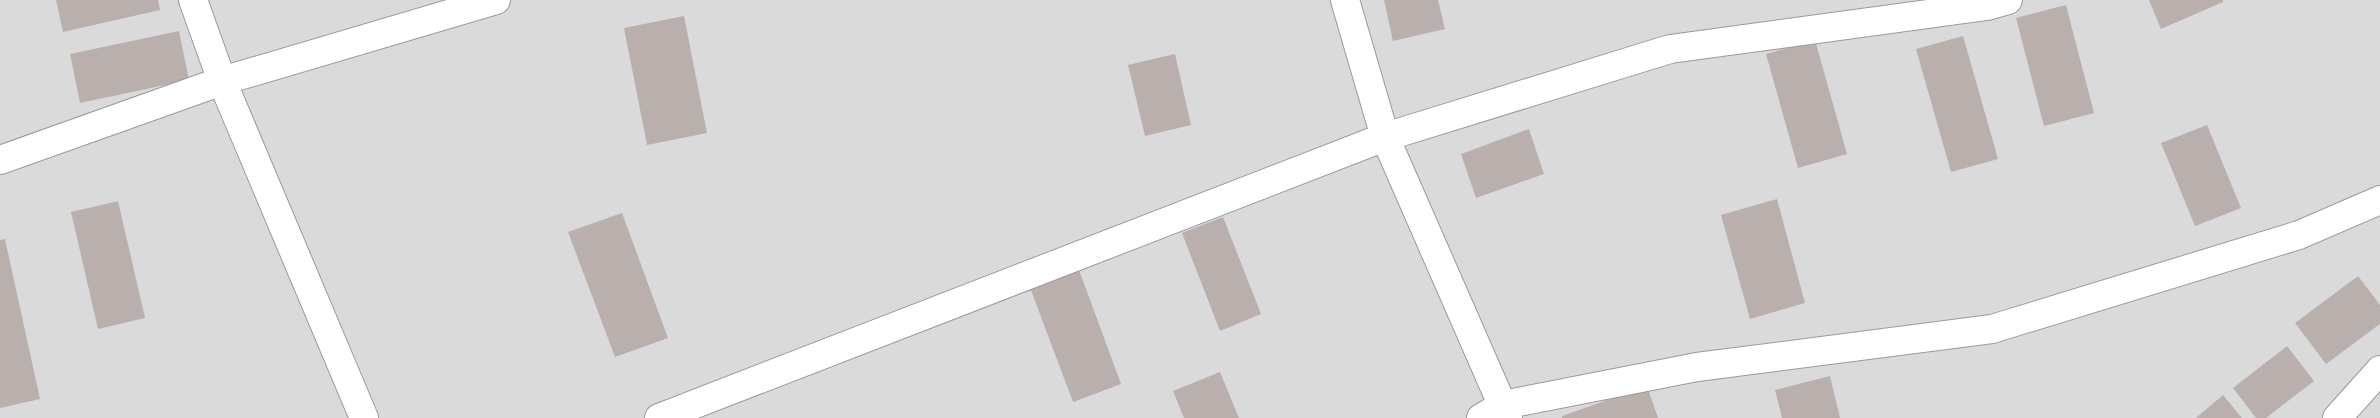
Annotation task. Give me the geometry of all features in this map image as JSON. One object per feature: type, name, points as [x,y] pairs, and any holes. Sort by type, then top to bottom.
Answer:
[{"type":"street","points":[[193,0],[222,81],[364,418]]},
{"type":"street","points":[[0,160],[222,81],[496,0]]},
{"type":"street","points":[[1345,0],[1385,137],[1497,414],[1697,367],[1992,329],[2300,235],[2380,200]]},
{"type":"street","points":[[659,418],[1385,137],[1670,49],[1986,6],[2008,0]]},
{"type":"street","points":[[2337,418],[2380,370]]},
{"type":"shaded area","points":[[0,0],[2380,0],[2380,418],[0,418]]},
{"type":"building","points":[[56,0],[158,0],[160,10],[63,32]]},
{"type":"building","points":[[1384,0],[1438,0],[1445,29],[1393,41]]},
{"type":"building","points":[[2149,0],[2223,0],[2223,2],[2161,29]]},
{"type":"building","points":[[2066,5],[2094,113],[2044,126],[2016,18]]},
{"type":"building","points":[[684,16],[707,133],[647,145],[624,28]]},
{"type":"building","points":[[179,31],[189,80],[80,103],[70,54]]},
{"type":"building","points":[[1963,36],[1998,159],[1951,172],[1916,49]]},
{"type":"building","points":[[1815,40],[1847,154],[1798,168],[1766,54]]},
{"type":"building","points":[[1175,54],[1191,125],[1145,136],[1128,65]]},
{"type":"building","points":[[2207,125],[2241,208],[2195,226],[2161,143]]},
{"type":"building","points":[[1529,129],[1544,174],[1476,198],[1461,154]]},
{"type":"building","points":[[1777,199],[1805,303],[1750,319],[1721,215]]},
{"type":"building","points":[[118,201],[145,318],[98,329],[71,212]]},
{"type":"building","points":[[622,213],[668,338],[615,357],[568,232]]},
{"type":"building","points":[[1223,217],[1261,314],[1220,331],[1182,233]]},
{"type":"building","points":[[5,239],[40,399],[0,408],[0,240]]},
{"type":"building","points":[[1075,259],[1121,384],[1073,402],[1026,277]]},
{"type":"building","points":[[2358,276],[2380,305],[2380,324],[2326,364],[2295,323]]},
{"type":"building","points":[[2287,346],[2314,381],[2266,418],[2256,418],[2233,388]]},
{"type":"building","points":[[1220,372],[1239,418],[1184,418],[1173,391]]},
{"type":"building","points":[[1830,376],[1840,418],[1782,418],[1775,390]]},
{"type":"building","points":[[1647,386],[1658,418],[1562,418],[1562,416]]},
{"type":"building","points":[[2223,395],[2242,418],[2196,418]]}]
